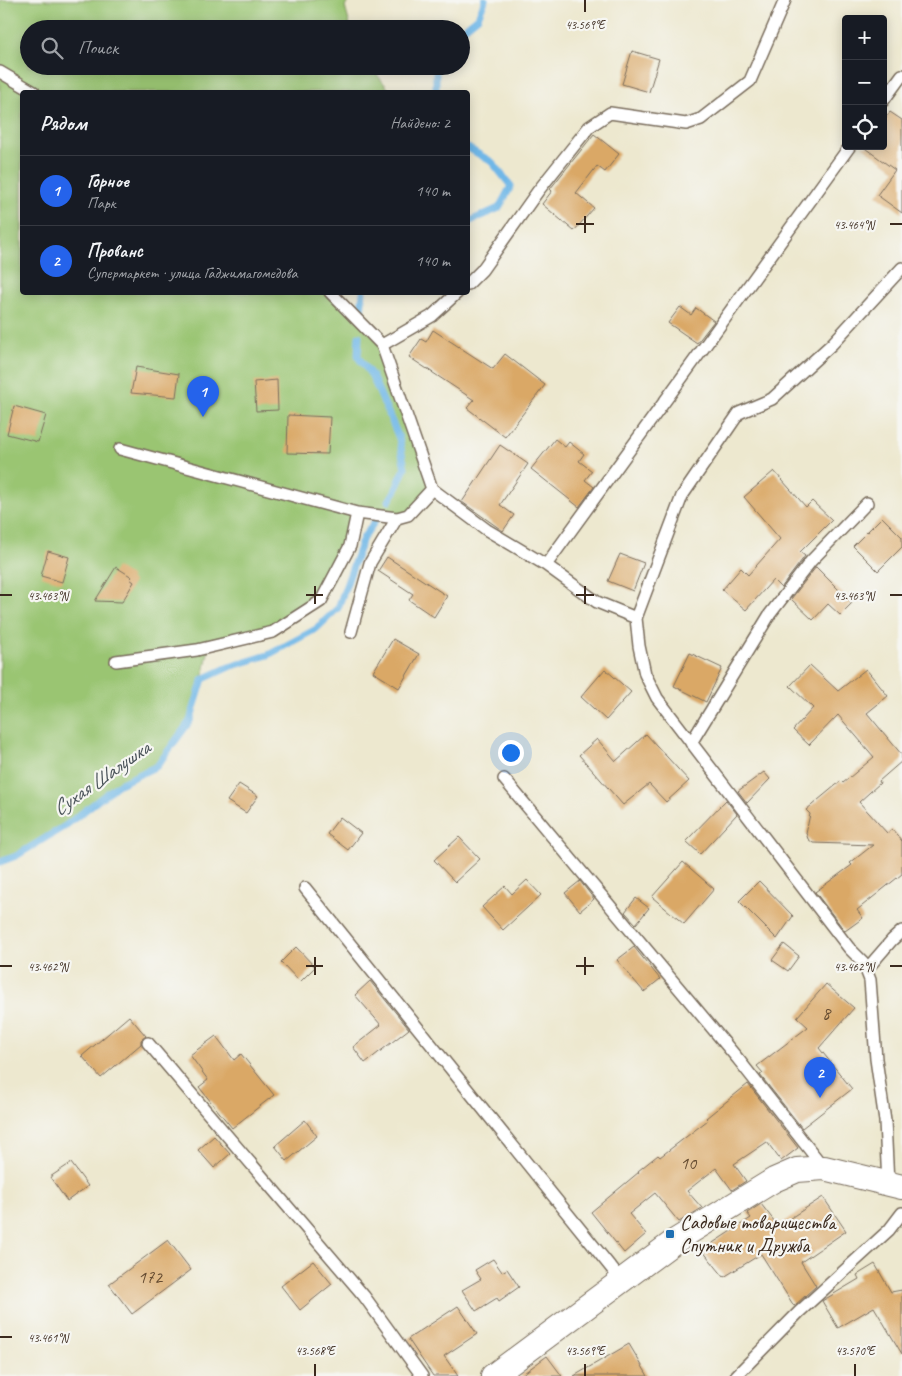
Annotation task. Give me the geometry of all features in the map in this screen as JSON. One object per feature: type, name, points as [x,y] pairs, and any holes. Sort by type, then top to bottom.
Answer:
[{"type":"street","points":[[493,1376],[675,1241],[774,1180],[797,1170],[824,1168],[895,1186]]},
{"type":"lane","points":[[470,282],[482,270],[538,191],[589,127],[610,113],[686,124],[701,119],[750,82],[785,0]]},
{"type":"lane","points":[[0,72],[31,90]]},
{"type":"lane","points":[[887,96],[902,75]]},
{"type":"lane","points":[[546,565],[847,150]]},
{"type":"lane","points":[[895,1186],[876,1059],[870,980],[863,962],[849,948],[657,698],[645,674],[636,618],[682,496],[739,413],[772,399],[832,344],[902,268]]},
{"type":"lane","points":[[333,295],[382,345],[432,489],[486,530],[546,565],[597,602],[636,618]]},
{"type":"lane","points":[[382,345],[432,316],[455,295]]},
{"type":"lane","points":[[120,449],[357,513],[396,518],[408,516],[432,489]]},
{"type":"lane","points":[[691,742],[770,614],[811,561],[867,503]]},
{"type":"lane","points":[[116,660],[197,650],[272,632],[321,601],[350,546],[357,513]]},
{"type":"lane","points":[[351,632],[370,563],[396,518]]},
{"type":"lane","points":[[504,779],[738,1059],[824,1168]]},
{"type":"lane","points":[[305,888],[621,1280]]},
{"type":"lane","points":[[866,970],[902,931]]},
{"type":"lane","points":[[148,1043],[364,1296],[422,1376]]},
{"type":"lane","points":[[736,1376],[799,1312],[889,1230],[902,1213]]},
{"type":"green space","points":[[0,0],[349,0],[345,7],[349,20],[20,20],[20,75],[377,75],[389,90],[20,90],[20,295],[332,295],[382,345],[432,489],[408,515],[357,513],[350,546],[321,601],[273,632],[209,647],[203,679],[190,721],[157,766],[119,784],[65,826],[16,856],[0,862]]},
{"type":"building","points":[[632,51],[659,59],[649,92],[622,84]]},
{"type":"building","points":[[890,112],[902,120],[902,213],[877,195],[895,170],[868,150],[887,150],[887,116]]},
{"type":"building","points":[[594,134],[619,154],[605,172],[597,166],[576,193],[594,208],[574,231],[542,204],[552,191],[550,189]]},
{"type":"building","points":[[680,307],[691,315],[696,308],[714,321],[697,343],[668,323]]},
{"type":"building","points":[[433,330],[493,369],[505,354],[545,385],[505,437],[467,408],[474,400],[409,357],[421,339],[426,342]]},
{"type":"building","points":[[136,367],[179,374],[176,397],[131,393]]},
{"type":"building","points":[[277,380],[278,410],[256,411],[254,382]]},
{"type":"building","points":[[14,406],[46,415],[38,442],[7,434]]},
{"type":"building","points":[[288,415],[330,417],[328,454],[287,453]]},
{"type":"building","points":[[555,439],[565,447],[569,442],[584,454],[579,461],[592,471],[585,480],[594,487],[579,507],[531,469]]},
{"type":"building","points":[[500,445],[528,464],[500,505],[514,515],[503,531],[462,502]]},
{"type":"building","points":[[774,471],[806,507],[812,501],[832,520],[800,552],[805,556],[781,588],[773,580],[746,610],[722,590],[741,568],[748,575],[780,539],[744,497]]},
{"type":"building","points":[[882,517],[902,537],[902,547],[878,571],[853,546]]},
{"type":"building","points":[[48,551],[69,557],[62,582],[41,576]]},
{"type":"building","points":[[620,554],[644,563],[633,591],[608,581]]},
{"type":"building","points":[[387,557],[447,596],[434,617],[409,600],[413,594],[378,571]]},
{"type":"building","points":[[116,567],[132,577],[130,579],[134,582],[122,602],[95,601]]},
{"type":"building","points":[[816,567],[852,603],[840,615],[828,604],[813,620],[791,599]]},
{"type":"building","points":[[393,639],[419,654],[399,688],[373,672]]},
{"type":"building","points":[[690,653],[722,668],[706,702],[674,686]]},
{"type":"building","points":[[810,665],[838,691],[866,669],[888,696],[867,713],[902,755],[902,761],[859,802],[887,833],[892,829],[902,841],[902,874],[857,910],[863,918],[845,931],[815,892],[852,865],[850,863],[873,845],[813,843],[808,839],[806,833],[810,814],[806,810],[874,757],[838,715],[809,745],[793,730],[813,708],[790,686]]},
{"type":"building","points":[[605,669],[631,692],[606,720],[581,697]]},
{"type":"building","points":[[646,734],[689,781],[666,802],[649,784],[623,805],[579,755],[597,739],[616,761]]},
{"type":"building","points":[[764,772],[770,779],[747,803],[738,791]]},
{"type":"building","points":[[239,784],[258,796],[246,813],[227,801]]},
{"type":"building","points":[[726,800],[737,814],[700,854],[686,841]]},
{"type":"building","points":[[340,817],[361,833],[348,850],[327,834]]},
{"type":"building","points":[[459,837],[480,859],[455,882],[434,860]]},
{"type":"building","points":[[683,862],[714,889],[684,924],[652,897]]},
{"type":"building","points":[[527,880],[541,895],[503,930],[482,907],[505,886],[512,894]]},
{"type":"building","points":[[580,881],[594,899],[580,911],[565,893]]},
{"type":"building","points":[[759,881],[793,916],[777,939],[739,901]]},
{"type":"building","points":[[636,898],[649,908],[636,924],[625,912]]},
{"type":"building","points":[[784,944],[799,956],[788,971],[772,960]]},
{"type":"building","points":[[296,947],[315,967],[300,982],[281,962]]},
{"type":"building","points":[[634,947],[660,979],[644,992],[617,960]]},
{"type":"building","points":[[370,981],[409,1029],[365,1063],[353,1047],[381,1025],[355,995]]},
{"type":"building","points":[[826,984],[854,1008],[819,1048],[852,1089],[802,1128],[760,1075],[763,1073],[757,1066],[808,1027],[797,1017]]},
{"type":"building","points":[[129,1016],[146,1036],[141,1040],[141,1044],[101,1078],[82,1056]]},
{"type":"building","points":[[216,1036],[234,1060],[241,1054],[274,1095],[232,1128],[199,1087],[208,1080],[190,1055]]},
{"type":"building","points":[[748,1084],[798,1148],[781,1161],[767,1142],[734,1164],[746,1181],[732,1190],[716,1168],[687,1191],[702,1208],[679,1222],[655,1193],[629,1214],[646,1234],[624,1253],[591,1212],[658,1155],[660,1157],[708,1120],[706,1118]]},
{"type":"building","points":[[305,1120],[317,1136],[287,1161],[275,1146]]},
{"type":"building","points":[[214,1136],[230,1154],[214,1168],[198,1150]]},
{"type":"building","points":[[71,1163],[88,1186],[67,1201],[50,1177]]},
{"type":"building","points":[[823,1197],[846,1231],[801,1262],[816,1286],[794,1306],[761,1254],[724,1277],[702,1250],[751,1218],[747,1213],[761,1204],[778,1226]]},
{"type":"building","points":[[168,1240],[191,1270],[132,1314],[109,1284]]},
{"type":"building","points":[[493,1259],[502,1272],[507,1269],[519,1287],[499,1301],[497,1298],[476,1311],[462,1290],[481,1279],[475,1270]]},
{"type":"building","points":[[313,1261],[332,1284],[300,1310],[281,1286]]},
{"type":"building","points":[[875,1264],[891,1292],[902,1290],[902,1354],[874,1307],[838,1328],[822,1301],[859,1279],[857,1275]]},
{"type":"building","points":[[458,1306],[477,1334],[444,1356],[458,1376],[433,1376],[408,1339]]},
{"type":"building","points":[[629,1344],[648,1376],[574,1376]]},
{"type":"building","points":[[547,1356],[562,1376],[520,1376]]},
{"type":"waterway","name":"Сухая Шалушка","points":[[470,24],[478,17],[485,0]]},
{"type":"waterway","name":"Сухая Шалушка","points":[[436,75],[436,90]]},
{"type":"waterway","name":"Сухая Шалушка","points":[[470,149],[492,162],[511,186],[499,208],[470,221]]},
{"type":"waterway","name":"Сухая Шалушка","points":[[361,311],[363,295]]},
{"type":"waterway","name":"Сухая Шалушка","points":[[359,336],[358,357],[372,376],[399,438],[405,468],[389,501]]},
{"type":"waterway","name":"Сухая Шалушка","points":[[0,862],[16,856],[65,826],[119,784],[157,766],[190,721],[203,679],[229,667],[268,655],[316,629],[338,608],[363,538],[375,521]]},
{"type":"place","name":"Горное","points":[[203,417]]},
{"type":"place","name":"Прованс","points":[[820,1098]]},
{"type":"place","name":"Садовые товарищества Спутник и Дружба","points":[[670,1234]]}]
